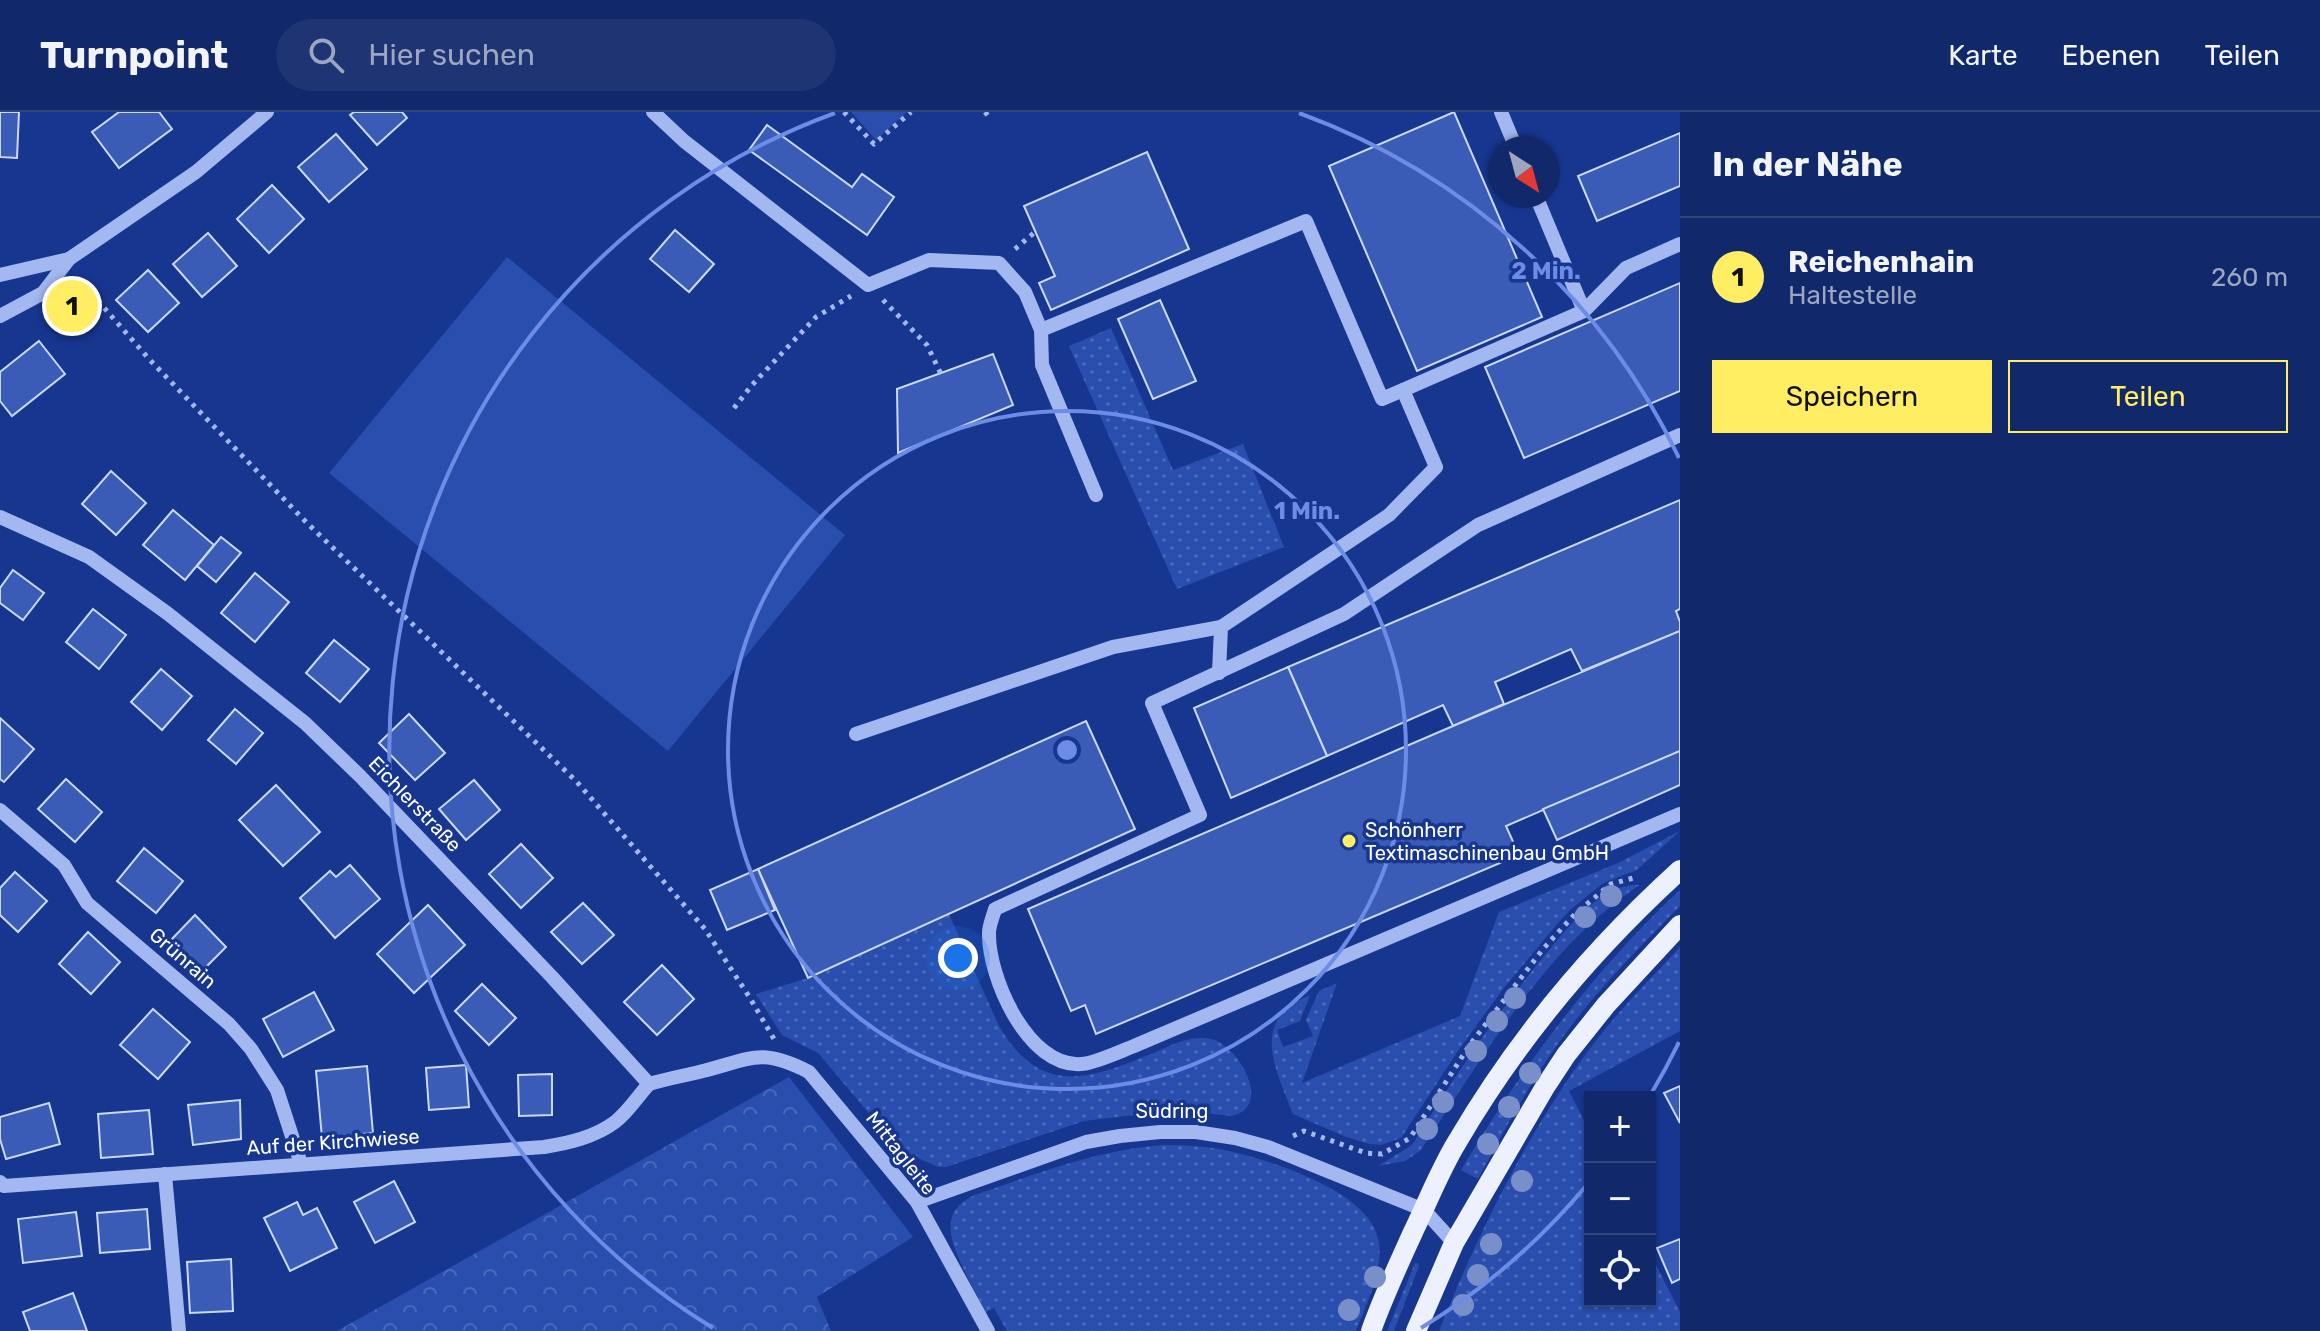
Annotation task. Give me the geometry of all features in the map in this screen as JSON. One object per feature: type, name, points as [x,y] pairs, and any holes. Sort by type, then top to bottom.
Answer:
[{"type":"main road","points":[[1371,1331],[1456,1144],[1500,1077],[1547,1012],[1598,951],[1680,870]]},
{"type":"main road","points":[[1416,1331],[1454,1243],[1538,1098],[1566,1055],[1606,1005],[1680,925]]},
{"type":"street","points":[[0,316],[43,293],[69,259],[196,172],[267,112]]},
{"type":"street","points":[[653,112],[684,141],[868,285],[929,260],[999,263],[1025,292],[1041,330],[1042,365],[1096,495]]},
{"type":"street","points":[[1501,112],[1511,136]]},
{"type":"street","points":[[1541,208],[1584,311]]},
{"type":"street","points":[[1041,330],[1306,221],[1382,399],[1584,311],[1626,268],[1680,244]]},
{"type":"street","points":[[0,275],[69,259]]},
{"type":"street","points":[[856,734],[1113,647],[1221,627],[1389,515],[1436,467],[1403,390]]},
{"type":"street","points":[[1680,435],[1478,525],[1344,614],[1152,703],[1200,815],[995,909],[988,931],[993,971],[1030,1040],[1053,1059],[1081,1064],[1134,1046],[1680,814]]},
{"type":"street","name":"Eichlerstraße","points":[[0,517],[101,565],[167,613],[305,723],[542,966],[649,1084]]},
{"type":"street","points":[[1219,673],[1221,627]]},
{"type":"street","name":"Grünrain","points":[[0,810],[64,865],[87,903],[229,1024],[251,1049],[277,1090],[301,1164]]},
{"type":"street","points":[[649,1084],[743,1058],[764,1056],[786,1060]]},
{"type":"street","name":"Mittagleite","points":[[786,1060],[809,1072],[917,1202],[988,1331]]},
{"type":"street","name":"Auf der Kirchwiese","points":[[0,1182],[4,1186],[544,1147],[572,1142],[616,1121],[649,1084]]},
{"type":"street","name":"Südring","points":[[917,1202],[1086,1142],[1160,1132],[1196,1132],[1268,1147],[1424,1210],[1454,1243]]},
{"type":"street","points":[[165,1174],[179,1331]]},
{"type":"path","points":[[844,112],[874,144],[911,112]]},
{"type":"path","points":[[985,112],[991,119]]},
{"type":"path","points":[[69,259],[80,281],[97,301],[234,448],[306,522],[576,781],[705,929],[786,1060]]},
{"type":"path","points":[[734,408],[816,317],[868,285],[927,345],[941,374]]},
{"type":"path","points":[[1268,1147],[1304,1131],[1366,1153],[1382,1154],[1410,1138],[1469,1046],[1543,949],[1575,914],[1611,884],[1640,876]]},
{"type":"green space","points":[[851,112],[907,112],[876,140]]},
{"type":"green space","points":[[507,257],[845,535],[668,751],[329,473]]},
{"type":"green space","points":[[1111,328],[1173,470],[1243,444],[1284,547],[1177,589],[1069,346]]},
{"type":"green space","points":[[1680,831],[1637,870],[1603,883],[1558,923],[1503,989],[1401,1138],[1381,1145],[1370,1144],[1293,1114],[1272,1047],[1273,1032],[1279,1018],[1291,1006],[1310,995],[1300,1021],[1277,1030],[1283,1047],[1313,1036],[1306,1020],[1319,991],[1337,983],[1302,1083],[1460,1016],[1499,912],[1618,863]]},
{"type":"green space","points":[[1640,885],[1605,911],[1544,973],[1492,1042],[1420,1151],[1405,1161],[1378,1166],[1414,1142],[1490,1027],[1555,942],[1589,907],[1609,892]]},
{"type":"green space","points":[[1680,890],[1680,906],[1599,992],[1555,1048],[1524,1096],[1478,1179],[1461,1170],[1560,1022],[1617,954]]},
{"type":"green space","points":[[949,914],[999,1026],[1033,1065],[1051,1074],[1090,1074],[1112,1069],[1184,1040],[1211,1039],[1232,1052],[1241,1063],[1251,1089],[1250,1101],[1244,1110],[1232,1116],[1176,1110],[1084,1121],[946,1167],[938,1167],[900,1150],[818,1053],[782,1035],[756,994],[808,978]]},
{"type":"green space","points":[[1680,947],[1680,1031],[1569,1091],[1584,1121],[1584,1307],[1656,1307],[1656,1265],[1680,1312],[1680,1331],[1439,1331],[1489,1217],[1529,1142],[1574,1071],[1638,992]]},
{"type":"green space","points":[[789,1077],[913,1237],[817,1297],[831,1331],[337,1331]]},
{"type":"green space","points":[[1162,1145],[1212,1148],[1270,1162],[1318,1182],[1359,1209],[1373,1225],[1380,1254],[1373,1288],[1356,1331],[1007,1331],[994,1308],[985,1313],[952,1240],[951,1220],[963,1202],[975,1195],[1067,1164],[1113,1152]]},
{"type":"green space","points":[[1415,1263],[1419,1266],[1394,1331],[1387,1331]]},
{"type":"building","points":[[0,112],[19,112],[17,158],[0,157]]},
{"type":"building","points":[[119,112],[159,112],[172,129],[119,168],[92,132]]},
{"type":"building","points":[[354,112],[402,112],[407,118],[377,145],[350,115]]},
{"type":"building","points":[[1454,112],[1488,191],[1488,208],[1495,208],[1542,317],[1417,371],[1329,166]]},
{"type":"building","points":[[767,125],[852,187],[862,174],[894,197],[867,235],[749,150]]},
{"type":"building","points":[[1680,133],[1680,186],[1597,221],[1578,176]]},
{"type":"building","points":[[336,134],[367,169],[329,202],[298,167]]},
{"type":"building","points":[[1147,152],[1189,249],[1051,310],[1039,283],[1055,276],[1024,206]]},
{"type":"building","points":[[272,185],[304,219],[269,253],[237,219]]},
{"type":"building","points":[[675,230],[714,264],[689,292],[650,259]]},
{"type":"building","points":[[208,233],[237,266],[202,297],[173,264]]},
{"type":"building","points":[[148,270],[179,303],[148,332],[116,300]]},
{"type":"building","points":[[1680,283],[1680,391],[1524,458],[1485,367]]},
{"type":"building","points":[[1160,300],[1196,381],[1153,399],[1118,319]]},
{"type":"building","points":[[39,341],[65,374],[12,416],[0,401],[0,372]]},
{"type":"building","points":[[993,354],[1013,405],[898,453],[897,389]]},
{"type":"building","points":[[111,471],[146,503],[116,535],[82,504]]},
{"type":"building","points":[[1680,500],[1680,609],[1676,611],[1680,631],[1582,671],[1571,649],[1495,682],[1504,704],[1453,726],[1443,705],[1327,756],[1288,667]]},
{"type":"building","points":[[173,510],[214,545],[185,580],[143,545]]},
{"type":"building","points":[[221,537],[241,553],[216,582],[197,566]]},
{"type":"building","points":[[13,570],[44,593],[23,620],[0,603],[0,588]]},
{"type":"building","points":[[255,573],[289,602],[255,642],[221,613]]},
{"type":"building","points":[[93,609],[126,635],[99,669],[66,642]]},
{"type":"building","name":"Schönherr Textimaschinenbau GmbH","points":[[1680,631],[1680,751],[1506,826],[1519,855],[1096,1034],[1085,1005],[1071,1011],[1028,909]]},
{"type":"building","points":[[334,640],[369,669],[340,702],[306,673]]},
{"type":"building","points":[[1288,667],[1327,756],[1231,798],[1194,708]]},
{"type":"building","points":[[161,669],[192,696],[162,730],[131,702]]},
{"type":"building","points":[[235,709],[263,733],[236,764],[208,740]]},
{"type":"building","points":[[409,714],[445,753],[415,780],[379,743]]},
{"type":"building","points":[[0,718],[34,749],[4,782],[0,779]]},
{"type":"building","points":[[1086,721],[1135,829],[808,978],[758,869]]},
{"type":"building","points":[[1680,751],[1680,785],[1557,840],[1543,809]]},
{"type":"building","points":[[66,779],[102,812],[75,842],[38,809]]},
{"type":"building","points":[[474,780],[500,810],[466,840],[439,809]]},
{"type":"building","points":[[276,785],[320,832],[283,866],[239,820]]},
{"type":"building","points":[[521,844],[553,878],[521,908],[489,874]]},
{"type":"building","points":[[144,848],[183,881],[156,913],[117,881]]},
{"type":"building","points":[[350,865],[380,899],[335,938],[300,898],[330,871],[336,877]]},
{"type":"building","points":[[758,869],[775,910],[727,930],[710,890]]},
{"type":"building","points":[[15,872],[47,901],[18,932],[0,915],[0,888]]},
{"type":"building","points":[[583,903],[614,935],[582,964],[551,932]]},
{"type":"building","points":[[428,905],[465,945],[414,993],[377,954]]},
{"type":"building","points":[[195,915],[226,947],[200,973],[169,942]]},
{"type":"building","points":[[88,932],[120,962],[91,994],[59,964]]},
{"type":"building","points":[[662,965],[694,999],[657,1035],[624,1002]]},
{"type":"building","points":[[482,984],[516,1018],[489,1045],[455,1011]]},
{"type":"building","points":[[314,992],[334,1030],[283,1057],[263,1019]]},
{"type":"building","points":[[153,1009],[190,1042],[158,1079],[120,1045]]},
{"type":"building","points":[[466,1065],[469,1107],[429,1110],[426,1068]]},
{"type":"building","points":[[367,1066],[373,1133],[322,1138],[316,1071]]},
{"type":"building","points":[[552,1074],[552,1115],[519,1116],[518,1075]]},
{"type":"building","points":[[1680,1086],[1680,1123],[1664,1093]]},
{"type":"building","points":[[240,1100],[241,1139],[193,1145],[188,1105]]},
{"type":"building","points":[[49,1103],[60,1144],[6,1159],[0,1139],[0,1117]]},
{"type":"building","points":[[149,1110],[153,1154],[101,1158],[98,1114]]},
{"type":"building","points":[[394,1181],[415,1222],[375,1243],[354,1202]]},
{"type":"building","points":[[297,1202],[303,1215],[317,1208],[337,1248],[290,1271],[264,1218]]},
{"type":"building","points":[[147,1209],[150,1249],[100,1253],[97,1213]]},
{"type":"building","points":[[76,1212],[82,1256],[23,1263],[18,1219]]},
{"type":"building","points":[[1680,1239],[1680,1279],[1672,1283],[1657,1248]]},
{"type":"building","points":[[231,1259],[233,1311],[190,1313],[187,1262]]},
{"type":"building","points":[[73,1293],[87,1331],[30,1331],[23,1312]]},
{"type":"place","name":"Reichenhain","points":[[72,306]]},
{"type":"place","name":"Schönherr Textimaschinenbau GmbH","points":[[1349,841]]}]
